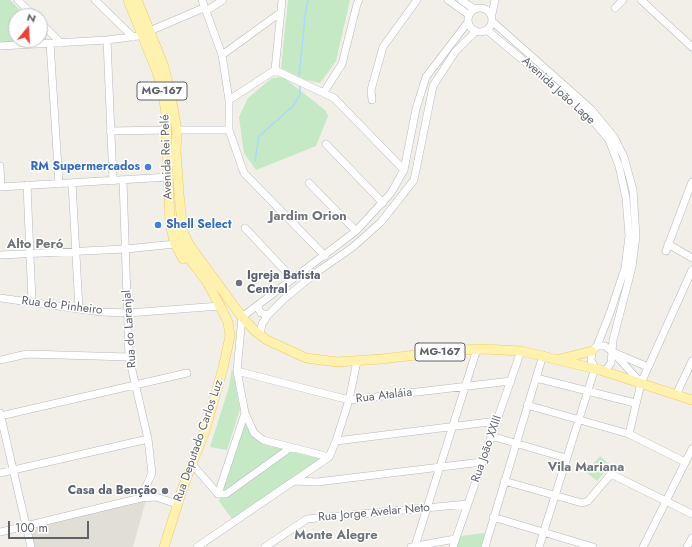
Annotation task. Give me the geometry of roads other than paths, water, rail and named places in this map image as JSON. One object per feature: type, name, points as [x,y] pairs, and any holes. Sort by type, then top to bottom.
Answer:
[{"type":"main road","name":"Avenida Rei Pelé","points":[[128,0],[146,33],[169,86],[177,130],[176,151],[179,194]]},
{"type":"main road","name":"Avenida Rei Pelé","points":[[137,0],[162,88],[169,177],[170,224],[176,246]]},
{"type":"main road","name":"Rua Deputado Carlos Luz","points":[[164,547],[177,504],[205,431],[230,336],[228,322],[212,290],[188,257],[181,241],[178,229],[179,194]]},
{"type":"main road","name":"MG-167","points":[[179,194],[184,232],[190,246],[242,317],[260,335],[279,346],[306,358],[337,362],[477,349],[521,351],[595,368],[692,400]]},
{"type":"main road","name":"Rua Deputado Carlos Luz","points":[[176,246],[212,276]]},
{"type":"main road","name":"Rua Deputado Carlos Luz","points":[[176,246],[197,278],[204,286],[212,290]]},
{"type":"main road","points":[[559,359],[594,349]]},
{"type":"street","points":[[18,0],[26,8]]},
{"type":"street","points":[[95,0],[133,37]]},
{"type":"street","points":[[202,0],[222,55],[229,100],[229,130],[244,173],[325,256]]},
{"type":"street","points":[[0,46],[133,37],[146,33],[201,9],[209,9],[223,0]]},
{"type":"street","points":[[275,70],[282,0]]},
{"type":"street","points":[[324,92],[342,64],[359,0]]},
{"type":"street","points":[[372,100],[371,90],[382,47],[417,0]]},
{"type":"street","points":[[448,0],[473,13]]},
{"type":"street","points":[[460,0],[473,13],[476,31]]},
{"type":"street","points":[[329,457],[263,440],[254,433],[245,413],[237,371],[242,317],[325,256],[356,231],[383,202],[404,170],[416,109],[426,78],[473,13],[485,0]]},
{"type":"street","points":[[260,335],[262,324],[268,315],[284,299],[317,272],[353,247],[381,222],[414,180],[434,86],[455,52],[476,31],[487,30],[492,18],[495,0]]},
{"type":"street","points":[[615,8],[623,0]]},
{"type":"street","points":[[641,0],[692,47]]},
{"type":"street","name":"Avenida João Lage","points":[[473,13],[487,9],[492,18],[591,109],[614,137],[624,157],[633,190],[636,236],[632,267],[613,340],[611,363],[605,371]]},
{"type":"street","points":[[222,55],[280,12]]},
{"type":"street","points":[[48,30],[61,43]]},
{"type":"street","name":"Avenida João Lage","points":[[487,30],[587,114],[609,140],[619,166],[626,198],[629,236],[625,268],[610,313],[594,349]]},
{"type":"street","points":[[106,40],[113,181]]},
{"type":"street","points":[[50,43],[59,184]]},
{"type":"street","points":[[275,70],[334,98],[404,170]]},
{"type":"street","points":[[229,100],[275,70]]},
{"type":"street","points":[[110,132],[166,130]]},
{"type":"street","points":[[177,130],[229,130]]},
{"type":"street","points":[[326,144],[383,202]]},
{"type":"street","points":[[0,166],[1,187],[169,177]]},
{"type":"street","name":"Rua do Laranjal","points":[[123,180],[129,357],[148,438],[152,473],[140,498]]},
{"type":"street","points":[[692,182],[667,247],[692,258]]},
{"type":"street","points":[[72,183],[79,309]]},
{"type":"street","points":[[309,183],[356,231]]},
{"type":"street","points":[[27,185],[32,302]]},
{"type":"street","points":[[245,228],[293,279]]},
{"type":"street","points":[[0,255],[176,246]]},
{"type":"street","points":[[629,434],[641,382],[692,270]]},
{"type":"street","name":"Rua do Pinheiro","points":[[0,298],[79,309],[128,313],[220,306]]},
{"type":"street","points":[[259,304],[258,308],[261,313],[268,315]]},
{"type":"street","points":[[539,547],[595,368],[591,360],[594,349],[605,346],[613,352],[641,382]]},
{"type":"street","points":[[412,547],[427,508],[477,349]]},
{"type":"street","name":"Rua João XXIII","points":[[452,547],[521,351]]},
{"type":"street","points":[[613,352],[648,366]]},
{"type":"street","points":[[0,360],[27,354],[129,357]]},
{"type":"street","points":[[485,547],[542,355]]},
{"type":"street","points":[[196,547],[329,457],[336,441],[349,400],[357,361]]},
{"type":"street","points":[[676,395],[692,361]]},
{"type":"street","name":"Rua Ataláia","points":[[237,371],[349,400],[511,381]]},
{"type":"street","points":[[31,547],[0,415],[187,373]]},
{"type":"street","points":[[536,378],[635,403]]},
{"type":"street","points":[[527,405],[629,434],[685,462]]},
{"type":"street","points":[[218,494],[245,413]]},
{"type":"street","points":[[336,441],[497,421]]},
{"type":"street","points":[[491,436],[566,458]]},
{"type":"street","points":[[0,473],[148,438]]},
{"type":"street","points":[[192,464],[218,494],[226,494],[290,448]]},
{"type":"street","points":[[643,547],[692,449]]},
{"type":"street","points":[[295,481],[317,482],[482,462]]},
{"type":"street","points":[[504,481],[582,503],[588,501],[611,474],[692,514]]},
{"type":"street","points":[[0,532],[140,498],[156,497],[177,504]]},
{"type":"street","name":"Rua Jorge Avelar Neto","points":[[265,547],[307,519],[468,504]]},
{"type":"street","points":[[493,517],[593,547]]},
{"type":"street","points":[[687,547],[692,538]]},
{"type":"street","points":[[412,547],[455,539]]},
{"type":"waterway","points":[[299,76],[308,0]]},
{"type":"waterway","points":[[255,161],[259,136],[293,106],[300,95],[300,85]]},
{"type":"place","name":"RM Supermercados","points":[[148,167]]},
{"type":"place","name":"Shell Select","points":[[158,225]]},
{"type":"place","name":"Igreja Batista Central","points":[[239,283]]},
{"type":"place","name":"Casa da Benção","points":[[165,491]]},
{"type":"district","name":"Jardim Orion","points":[[308,217]]},
{"type":"district","name":"Alto Peró","points":[[35,245]]},
{"type":"district","name":"Vila Mariana","points":[[586,468]]},
{"type":"district","name":"Monte Alegre","points":[[336,536]]}]
